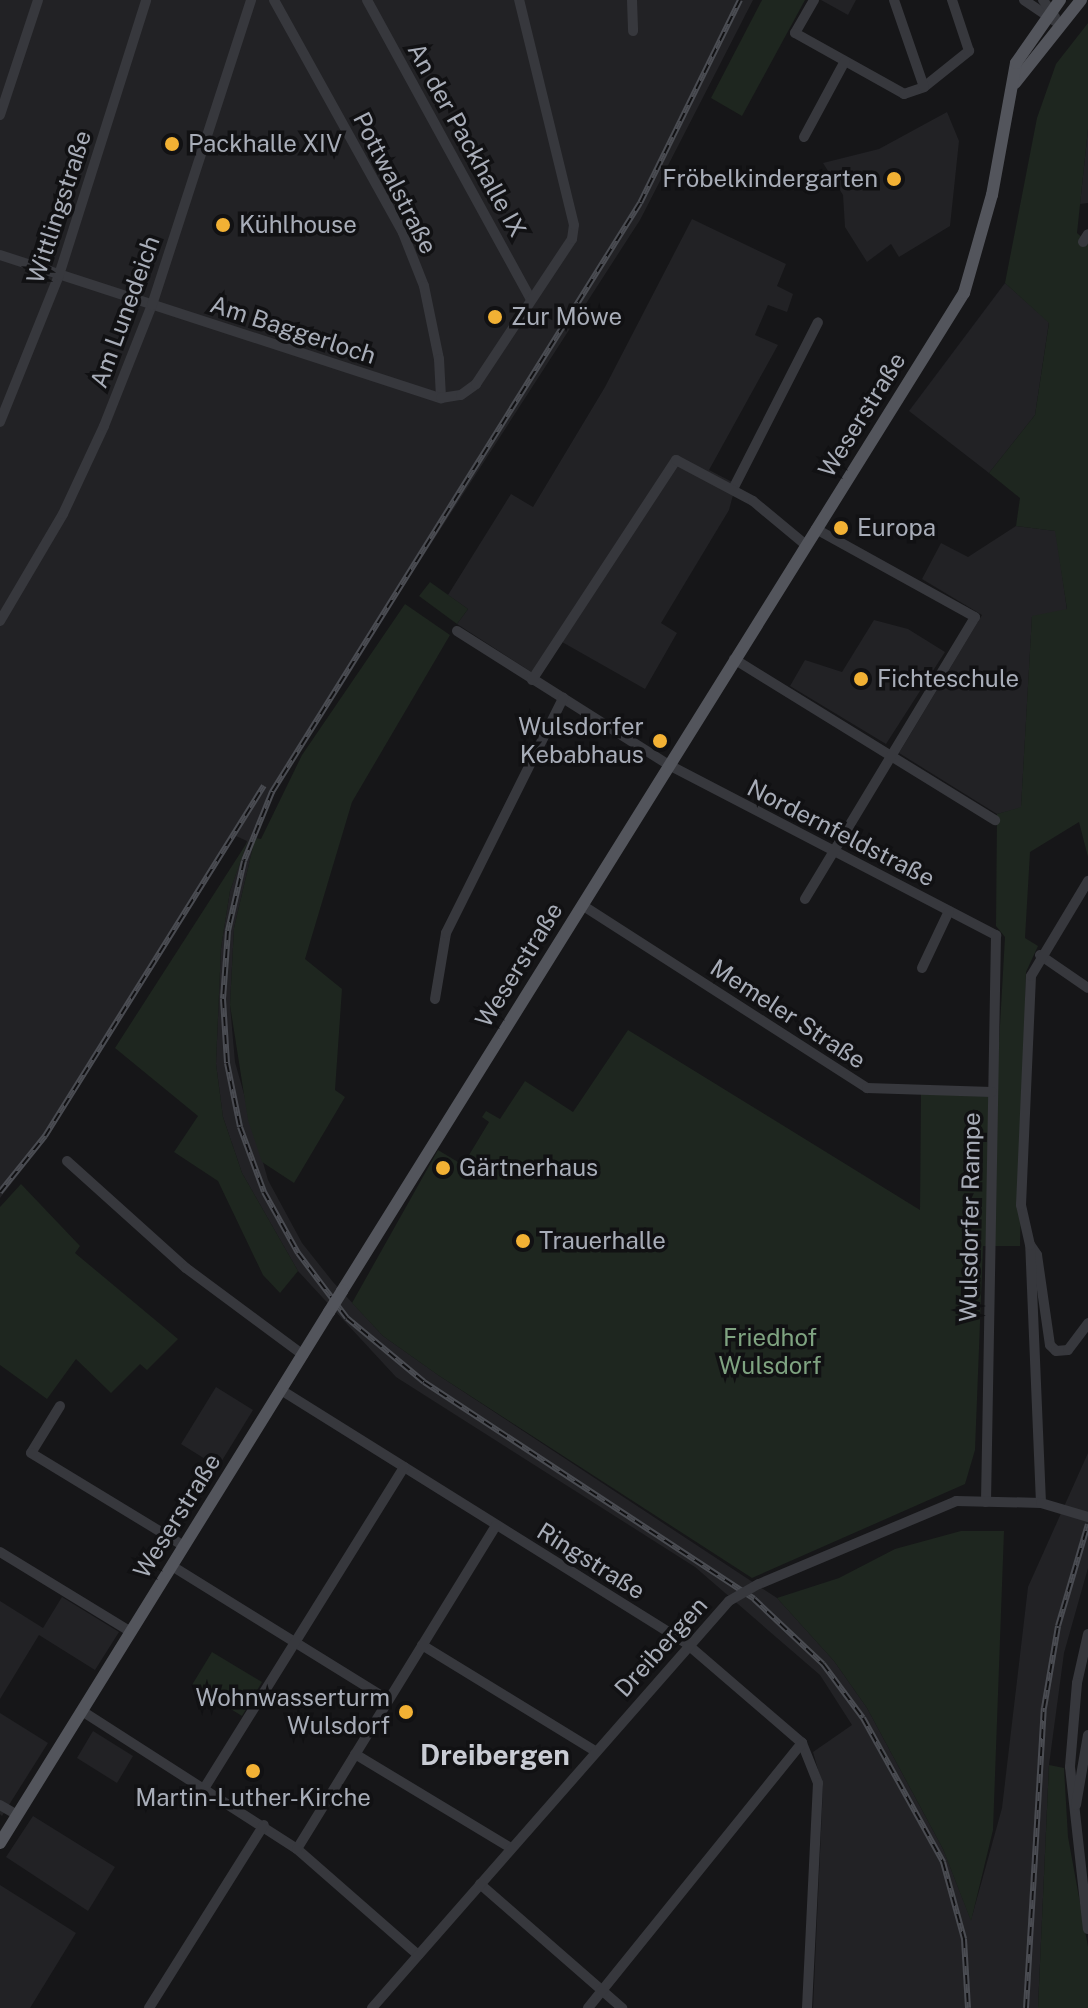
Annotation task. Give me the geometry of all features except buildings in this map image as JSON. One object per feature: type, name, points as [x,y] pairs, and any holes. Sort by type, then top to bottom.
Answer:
[{"type":"main road","name":"Weserstraße","points":[[1013,86],[1058,23],[1081,0]]},
{"type":"main road","name":"Weserstraße","points":[[0,1843],[964,293],[980,248],[1016,63],[1049,6]]},
{"type":"street","points":[[0,115],[38,0]]},
{"type":"street","name":"Wittlingstraße","points":[[0,422],[59,275],[146,0]]},
{"type":"street","name":"Am Lunedeich","points":[[0,621],[80,481],[152,305],[251,0]]},
{"type":"street","name":"Pottwalstraße","points":[[274,0],[403,233],[424,286],[439,359],[441,398]]},
{"type":"street","name":"An der Packhalle IX","points":[[367,0],[531,299]]},
{"type":"street","points":[[441,398],[461,395],[476,384],[572,239],[574,225],[519,0]]},
{"type":"street","points":[[632,0],[633,31]]},
{"type":"street","points":[[814,0],[795,33],[904,94],[924,87],[969,51],[952,0]]},
{"type":"street","points":[[894,0],[924,87]]},
{"type":"street","points":[[1024,0],[1049,6],[1058,23]]},
{"type":"street","points":[[804,137],[845,61]]},
{"type":"street","name":"Am Baggerloch","points":[[0,255],[441,398]]},
{"type":"street","points":[[733,489],[818,322]]},
{"type":"street","points":[[532,680],[676,460],[733,489],[806,545]]},
{"type":"street","points":[[805,899],[830,850],[975,617],[816,529]]},
{"type":"street","name":"Nordernfeldstraße","points":[[457,631],[669,765],[996,935]]},
{"type":"street","points":[[734,659],[995,820]]},
{"type":"street","points":[[435,999],[446,933],[563,698]]},
{"type":"street","points":[[1041,1503],[1030,1245],[1021,1205],[1022,1110],[1031,976],[1040,955],[1088,881]]},
{"type":"street","name":"Memeler Straße","points":[[582,905],[867,1088],[992,1092]]},
{"type":"street","points":[[922,968],[949,911]]},
{"type":"street","name":"Wulsdorfer Rampe","points":[[986,1502],[996,935]]},
{"type":"street","points":[[1040,955],[1088,988]]},
{"type":"street","points":[[67,1161],[186,1268],[303,1355]]},
{"type":"street","points":[[1030,1245],[1037,1255],[1050,1345],[1056,1351],[1068,1350],[1088,1323]]},
{"type":"street","name":"Ringstraße","points":[[281,1390],[687,1644],[802,1743],[818,1783],[807,2008]]},
{"type":"street","points":[[60,1406],[31,1453],[184,1546]]},
{"type":"street","points":[[205,1787],[404,1467]]},
{"type":"street","name":"Dreibergen","points":[[372,2008],[687,1644],[729,1601],[759,1584],[956,1501],[1041,1503],[1088,1517]]},
{"type":"street","points":[[297,1849],[496,1525]]},
{"type":"street","points":[[0,1552],[131,1632]]},
{"type":"street","points":[[172,1566],[388,1700]]},
{"type":"street","points":[[1088,1634],[1072,1729],[1074,1814],[1082,1848],[1088,1929]]},
{"type":"street","points":[[422,1645],[595,1751]]},
{"type":"street","points":[[82,1711],[264,1825],[297,1849],[418,1955]]},
{"type":"street","points":[[1074,1814],[1088,1735]]},
{"type":"street","points":[[588,2008],[802,1743]]},
{"type":"street","points":[[355,1754],[511,1848]]},
{"type":"street","points":[[0,1805],[17,1815]]},
{"type":"street","points":[[149,2008],[264,1825]]},
{"type":"street","points":[[480,1884],[622,2008]]},
{"type":"shaded area","points":[[0,0],[753,0],[640,220],[298,750],[268,806],[255,838],[234,928],[230,1005],[235,1062],[268,1180],[302,1243],[333,1282],[383,1336],[777,1598],[834,1661],[867,1708],[943,1849],[971,1920],[1002,1808],[1028,1587],[1088,1453],[1088,1568],[1064,1653],[1049,1765],[1038,2008],[813,2008],[823,1787],[813,1752],[852,1725],[820,1675],[695,1567],[396,1377],[298,1271],[242,1173],[223,1117],[216,1064],[221,948],[230,891],[247,841],[236,836],[47,1138],[0,1198]]},
{"type":"shaded area","points":[[821,0],[856,0],[848,15]]},
{"type":"shaded area","name":"Fröbelkindergarten","points":[[947,112],[959,141],[950,226],[899,257],[891,244],[867,262],[845,227],[843,195],[823,163],[879,149]]},
{"type":"shaded area","points":[[1088,129],[1088,203],[1080,204]]},
{"type":"shaded area","points":[[692,219],[786,264],[777,286],[793,294],[787,312],[768,305],[755,335],[778,345],[709,470],[736,484],[729,510],[661,623],[677,633],[645,689],[555,638],[533,673],[457,624],[468,609],[448,595],[511,494],[533,507],[605,387]]},
{"type":"shaded area","points":[[1005,283],[1049,322],[1035,415],[989,473],[909,411]]},
{"type":"shaded area","points":[[1016,526],[1056,531],[1067,610],[1032,617],[1021,808],[997,814],[899,753],[982,615],[922,579],[941,543],[968,557]]},
{"type":"shaded area","name":"Fichteschule","points":[[874,620],[908,629],[945,652],[886,744],[790,686],[805,660],[842,672]]},
{"type":"shaded area","points":[[216,1387],[253,1410],[218,1467],[181,1444]]},
{"type":"shaded area","points":[[62,1597],[119,1632],[95,1670],[39,1635],[0,1699],[0,1601],[43,1628]]},
{"type":"shaded area","points":[[0,1713],[48,1743],[2,1816],[0,1814]]},
{"type":"shaded area","points":[[93,1731],[133,1756],[117,1783],[77,1758]]},
{"type":"shaded area","points":[[33,1816],[115,1867],[88,1911],[6,1857]]},
{"type":"shaded area","points":[[0,1885],[76,1933],[30,2008],[0,2008]]},
{"type":"green space","points":[[762,0],[805,0],[742,116],[711,98]]},
{"type":"green space","name":"Friedhof Wulsdorf","points":[[1088,23],[1088,129],[1077,233],[1088,243],[1088,857],[1079,822],[1030,852],[1025,938],[1038,946],[1026,972],[1020,1246],[983,1246],[975,1450],[965,1484],[752,1578],[438,1375],[383,1336],[352,1303],[438,1150],[463,1165],[489,1122],[482,1117],[486,1111],[500,1119],[525,1081],[573,1112],[628,1030],[920,1210],[921,1094],[996,1096],[1005,937],[996,926],[997,814],[1021,807],[1032,616],[1067,609],[1055,531],[1016,526],[1020,498],[989,473],[1035,415],[1049,323],[1005,283],[1037,118],[1056,64]]},
{"type":"green space","points":[[430,582],[468,609],[457,624],[419,596]]},
{"type":"green space","points":[[405,604],[450,635],[352,802],[305,959],[342,989],[335,1090],[345,1097],[294,1183],[262,1162],[248,1120],[230,1005],[234,928],[255,838],[261,839],[302,755]]},
{"type":"green space","points":[[248,841],[230,891],[221,948],[216,1064],[223,1117],[242,1173],[298,1271],[280,1293],[263,1275],[218,1181],[174,1152],[198,1116],[115,1048]]},
{"type":"green space","points":[[21,1184],[80,1246],[75,1253],[178,1339],[147,1370],[140,1364],[111,1393],[76,1359],[47,1399],[0,1365],[0,1207]]},
{"type":"green space","points":[[961,1531],[1004,1531],[993,1830],[971,1921],[943,1849],[867,1708],[834,1661],[777,1598],[839,1578],[895,1549]]},
{"type":"green space","points":[[212,1652],[262,1682],[242,1716],[192,1685]]},
{"type":"green space","points":[[1049,1765],[1064,1768],[1068,1837],[1088,1947],[1088,2008],[1038,2008]]},
{"type":"railway","points":[[740,0],[640,203],[272,792],[244,861],[228,931],[223,999],[227,1063],[240,1127],[264,1192],[298,1253],[347,1318],[424,1382],[754,1599],[823,1664],[863,1718],[943,1862],[964,1939],[968,2008]]},
{"type":"railway","points":[[0,1192],[45,1136],[264,786]]},
{"type":"railway","points":[[1026,2008],[1044,1708],[1058,1626],[1088,1524]]},
{"type":"place","name":"Packhalle XIV","points":[[172,144]]},
{"type":"place","name":"Fröbelkindergarten","points":[[894,179]]},
{"type":"place","name":"Kühlhouse","points":[[223,225]]},
{"type":"place","name":"Zur Möwe","points":[[495,317]]},
{"type":"place","name":"Europa","points":[[841,528]]},
{"type":"place","name":"Fichteschule","points":[[861,679]]},
{"type":"place","name":"Wulsdorfer Kebabhaus","points":[[660,741]]},
{"type":"place","name":"Gärtnerhaus","points":[[443,1168]]},
{"type":"place","name":"Trauerhalle","points":[[523,1241]]},
{"type":"place","name":"Wohnwasserturm Wulsdorf","points":[[406,1712]]},
{"type":"place","name":"Martin-Luther-Kirche","points":[[253,1771]]},
{"type":"district","name":"Dreibergen","points":[[495,1755]]}]
